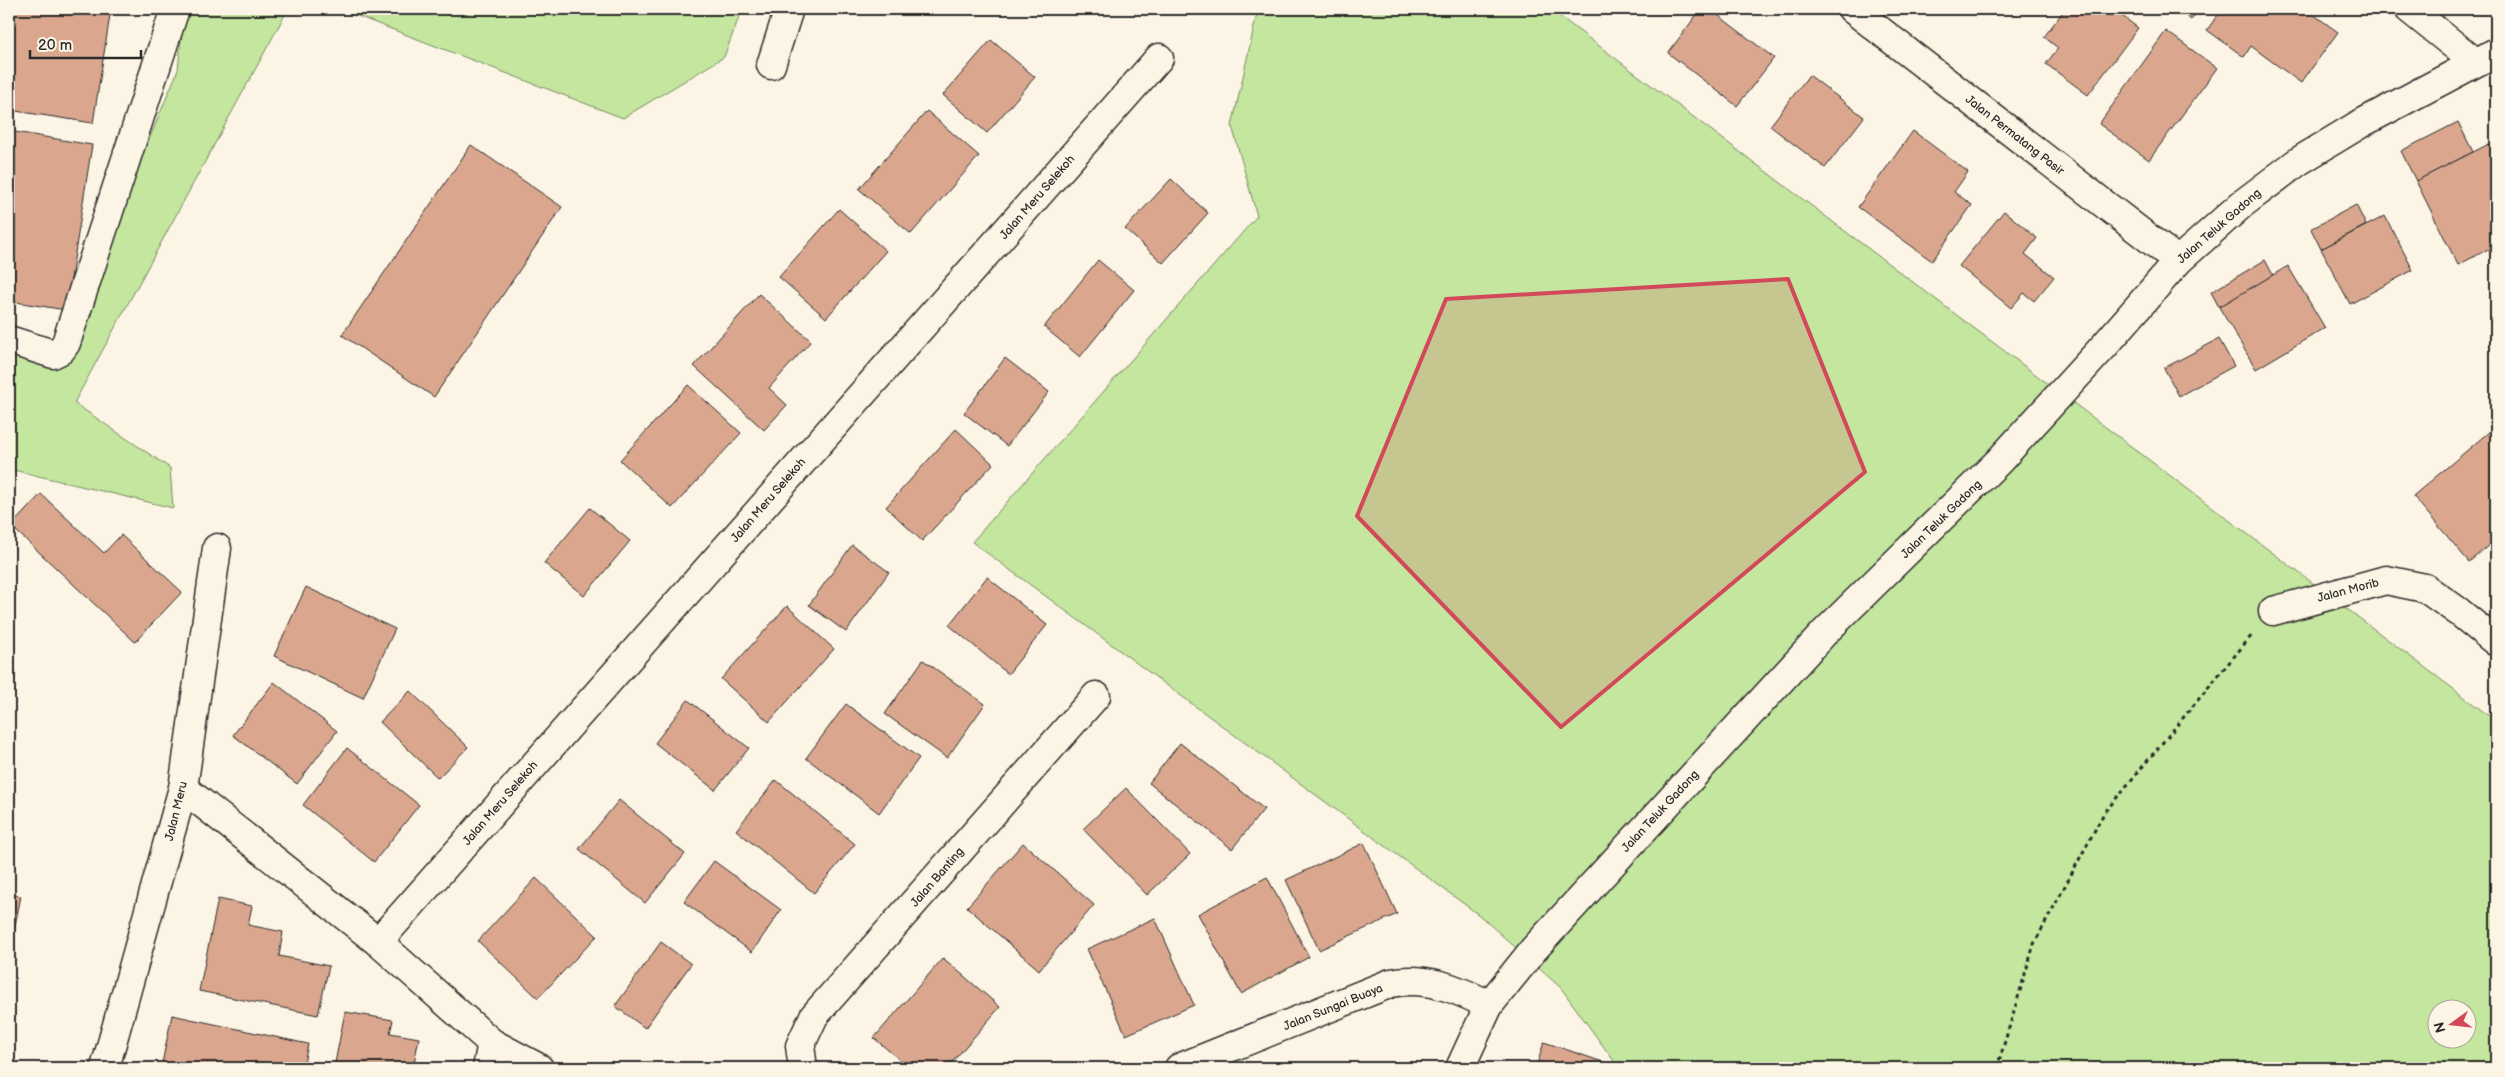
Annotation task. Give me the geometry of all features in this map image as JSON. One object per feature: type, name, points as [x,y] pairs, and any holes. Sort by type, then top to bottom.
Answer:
[{"type":"street","points":[[9,340],[53,354],[61,350],[66,343],[175,9]]},
{"type":"street","points":[[771,65],[788,9]]},
{"type":"street","name":"Jalan Permatang Pasir","points":[[1852,9],[2178,261]]},
{"type":"street","points":[[2409,9],[2486,57]]},
{"type":"street","name":"Jalan Teluk Gadong","points":[[1460,1068],[1489,1005],[1534,949],[1825,632],[1999,461],[2106,344],[2178,261],[2242,204],[2299,161],[2360,124],[2486,57]]},
{"type":"street","name":"Jalan Meru Selekoh","points":[[378,942],[1159,58]]},
{"type":"street","name":"Jalan Meru","points":[[105,1068],[183,788],[217,548]]},
{"type":"street","name":"Jalan Morib","points":[[2273,611],[2386,580],[2425,588],[2496,642]]},
{"type":"street","name":"Jalan Banting","points":[[803,1068],[800,1046],[814,1016],[1096,696]]},
{"type":"street","points":[[183,788],[378,942],[489,1056],[539,1068]]},
{"type":"street","name":"Jalan Sungai Buaya","points":[[1179,1068],[1211,1062],[1408,980],[1434,983],[1462,991],[1489,1005]]},
{"type":"path","points":[[1997,1068],[2034,944],[2104,813],[2273,611]]},
{"type":"highlighted area","points":[[1788,279],[1865,472],[1561,727],[1357,516],[1446,299]]},
{"type":"green space","points":[[184,9],[288,9],[74,403],[170,468],[173,508],[9,469],[9,335],[58,349],[71,327],[178,70]]},
{"type":"green space","points":[[339,9],[742,9],[724,57],[623,118]]},
{"type":"green space","points":[[1258,9],[1550,9],[2496,721],[2496,1068],[1619,1068],[1561,988],[1479,915],[972,542],[1257,216],[1232,126]]},
{"type":"building","points":[[9,9],[111,9],[93,123],[9,110]]},
{"type":"building","points":[[1701,9],[1710,9],[1774,58],[1737,106],[1668,53]]},
{"type":"building","points":[[2065,9],[2113,9],[2138,28],[2088,95],[2046,64],[2058,48],[2044,37]]},
{"type":"building","points":[[2177,9],[2200,9],[2191,20]]},
{"type":"building","points":[[2222,9],[2306,9],[2338,32],[2301,83],[2251,46],[2244,57],[2207,30]]},
{"type":"building","points":[[2166,31],[2217,68],[2149,160],[2099,124]]},
{"type":"building","points":[[991,40],[1035,77],[987,133],[943,95]]},
{"type":"building","points":[[1809,75],[1864,117],[1825,168],[1770,126]]},
{"type":"building","points":[[927,111],[979,156],[911,234],[859,189]]},
{"type":"building","points":[[2458,122],[2473,152],[2416,181],[2401,151]]},
{"type":"building","points":[[9,131],[92,145],[66,310],[9,301]]},
{"type":"building","points":[[1913,131],[1968,172],[1954,192],[1972,205],[1932,261],[1858,207]]},
{"type":"building","points":[[2489,144],[2496,159],[2496,245],[2458,265],[2416,181]]},
{"type":"building","points":[[471,145],[562,207],[434,397],[342,335]]},
{"type":"building","points":[[1171,179],[1208,213],[1163,263],[1125,229]]},
{"type":"building","points":[[2356,205],[2366,225],[2321,249],[2311,229]]},
{"type":"building","points":[[839,209],[886,251],[826,318],[779,277]]},
{"type":"building","points":[[2004,211],[2037,238],[2025,254],[2054,277],[2034,301],[2024,293],[2011,308],[1959,266]]},
{"type":"building","points":[[2385,216],[2413,270],[2350,304],[2321,249]]},
{"type":"building","points":[[1098,260],[1134,290],[1080,357],[1044,327]]},
{"type":"building","points":[[2265,260],[2273,275],[2219,307],[2211,292]]},
{"type":"building","points":[[2288,266],[2325,328],[2256,369],[2219,307]]},
{"type":"building","points":[[759,294],[811,341],[769,388],[787,405],[764,430],[694,366]]},
{"type":"building","points":[[2219,339],[2234,366],[2179,396],[2164,368]]},
{"type":"building","points":[[1005,358],[1049,392],[1007,446],[964,413]]},
{"type":"building","points":[[688,385],[741,433],[672,508],[620,460]]},
{"type":"building","points":[[2496,426],[2496,539],[2469,562],[2413,496]]},
{"type":"building","points":[[956,429],[993,464],[922,541],[886,507]]},
{"type":"building","points":[[41,494],[104,553],[121,535],[182,592],[135,642],[11,526]]},
{"type":"building","points":[[590,508],[630,541],[584,596],[544,563]]},
{"type":"building","points":[[852,545],[889,572],[846,632],[809,605]]},
{"type":"building","points":[[987,577],[1047,625],[1008,674],[949,625]]},
{"type":"building","points":[[306,587],[395,629],[363,698],[274,656]]},
{"type":"building","points":[[787,606],[834,649],[769,722],[721,679]]},
{"type":"building","points":[[923,660],[985,704],[947,758],[885,714]]},
{"type":"building","points":[[274,682],[337,731],[297,784],[233,735]]},
{"type":"building","points":[[410,691],[468,747],[438,778],[380,722]]},
{"type":"building","points":[[688,700],[749,748],[715,790],[655,743]]},
{"type":"building","points":[[846,704],[919,758],[879,813],[806,758]]},
{"type":"building","points":[[1180,743],[1264,809],[1232,849],[1149,783]]},
{"type":"building","points":[[347,748],[419,805],[374,862],[303,805]]},
{"type":"building","points":[[776,780],[855,844],[814,893],[736,830]]},
{"type":"building","points":[[1126,788],[1190,854],[1147,895],[1083,829]]},
{"type":"building","points":[[619,800],[685,854],[645,903],[579,849]]},
{"type":"building","points":[[1023,843],[1094,905],[1039,970],[967,907]]},
{"type":"building","points":[[1364,843],[1397,914],[1319,950],[1286,880]]},
{"type":"building","points":[[714,861],[781,910],[752,952],[684,902]]},
{"type":"building","points":[[1267,877],[1309,957],[1241,994],[1198,914]]},
{"type":"building","points":[[536,878],[597,936],[538,998],[478,941]]},
{"type":"building","points":[[9,894],[21,896],[9,955]]},
{"type":"building","points":[[218,899],[252,906],[248,925],[283,932],[279,956],[329,966],[318,1015],[199,991]]},
{"type":"building","points":[[1155,918],[1194,1005],[1126,1035],[1087,949]]},
{"type":"building","points":[[661,942],[691,964],[645,1028],[615,1006]]},
{"type":"building","points":[[943,958],[1000,1007],[947,1068],[909,1068],[874,1038]]},
{"type":"building","points":[[345,1012],[393,1020],[390,1033],[419,1038],[414,1063],[426,1065],[425,1068],[334,1068]]},
{"type":"building","points":[[172,1015],[308,1044],[303,1068],[161,1068]]},
{"type":"building","points":[[1544,1042],[1603,1062],[1601,1068],[1536,1068]]}]
